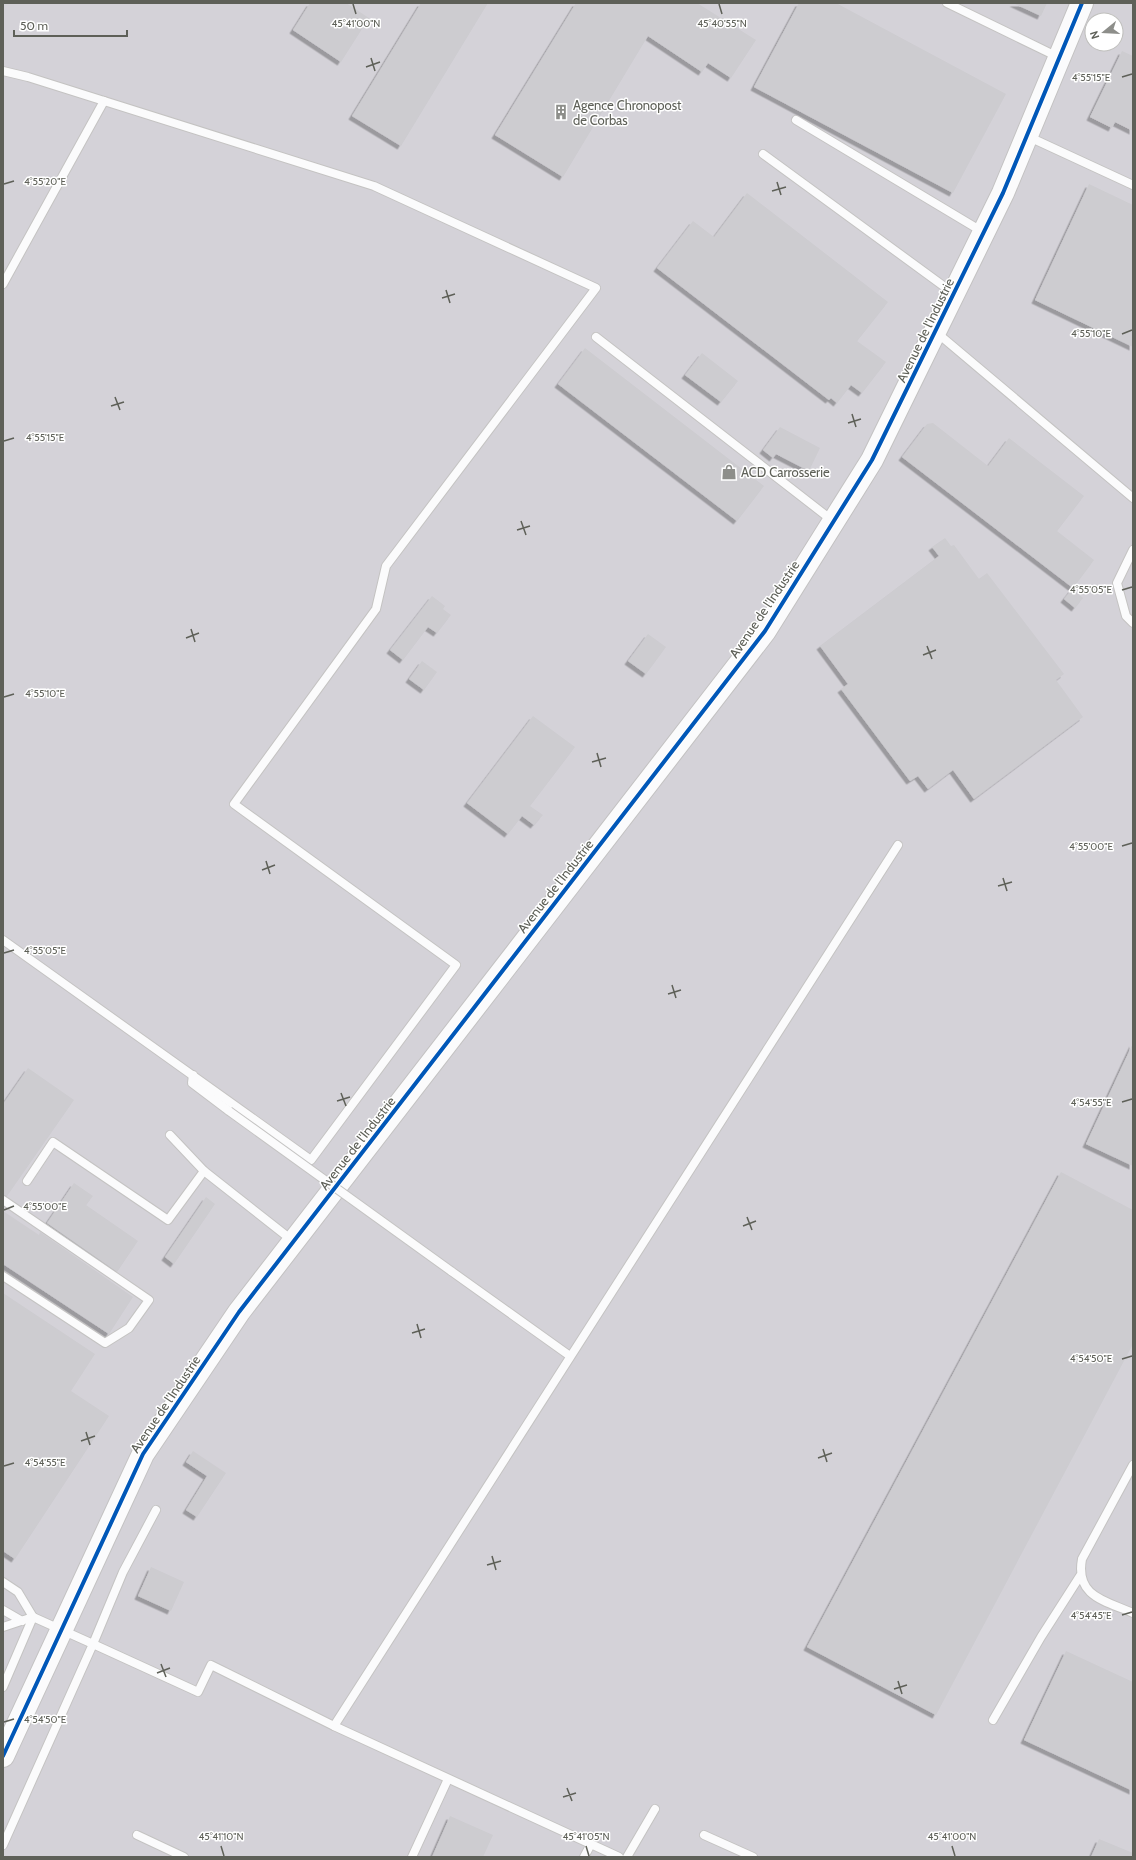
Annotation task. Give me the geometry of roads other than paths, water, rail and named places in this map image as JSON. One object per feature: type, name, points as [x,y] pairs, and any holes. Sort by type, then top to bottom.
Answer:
[{"type":"street","name":"Avenue de l'Industrie","points":[[3,1756],[142,1454],[239,1312],[765,631],[872,460],[1003,193],[1082,3]]},
{"type":"lane","points":[[947,3],[1059,57]]},
{"type":"lane","points":[[3,71],[28,77],[374,186],[596,288],[386,566],[376,609],[234,804],[456,964],[311,1160],[3,940]]},
{"type":"lane","points":[[3,284],[104,101]]},
{"type":"lane","points":[[796,120],[984,232]]},
{"type":"lane","points":[[1027,136],[1133,185]]},
{"type":"lane","points":[[763,154],[954,293]]},
{"type":"lane","points":[[935,331],[1133,498]]},
{"type":"lane","points":[[596,337],[834,521]]},
{"type":"lane","points":[[1133,550],[1117,583],[1126,616],[1133,623]]},
{"type":"lane","points":[[334,1726],[898,845]]},
{"type":"lane","points":[[193,1076],[192,1083],[570,1356]]},
{"type":"lane","points":[[170,1135],[204,1171],[293,1242]]},
{"type":"lane","points":[[27,1181],[54,1142],[168,1220],[204,1171]]},
{"type":"lane","points":[[3,1200],[148,1300],[129,1328],[105,1343],[3,1276]]},
{"type":"lane","points":[[1133,1465],[1082,1559],[1080,1576],[1083,1586],[1091,1594],[1133,1613]]},
{"type":"lane","points":[[3,1845],[93,1644],[123,1572],[156,1510]]},
{"type":"lane","points":[[993,1720],[1041,1637],[1080,1576]]},
{"type":"lane","points":[[3,1582],[18,1592],[34,1617],[198,1692],[211,1665],[334,1726],[620,1857]]},
{"type":"lane","points":[[3,1610],[22,1621]]},
{"type":"lane","points":[[3,1627],[34,1617]]},
{"type":"lane","points":[[3,1687],[34,1617]]},
{"type":"lane","points":[[412,1857],[448,1779]]},
{"type":"lane","points":[[627,1857],[655,1809]]},
{"type":"lane","points":[[137,1835],[184,1857]]},
{"type":"lane","points":[[704,1835],[753,1857]]},
{"type":"lane","points":[[584,1857],[591,1844]]},
{"type":"place","name":"Agence Chronopost de Corbas","points":[[561,112]]},
{"type":"place","name":"ACD Carrosserie","points":[[729,472]]}]
